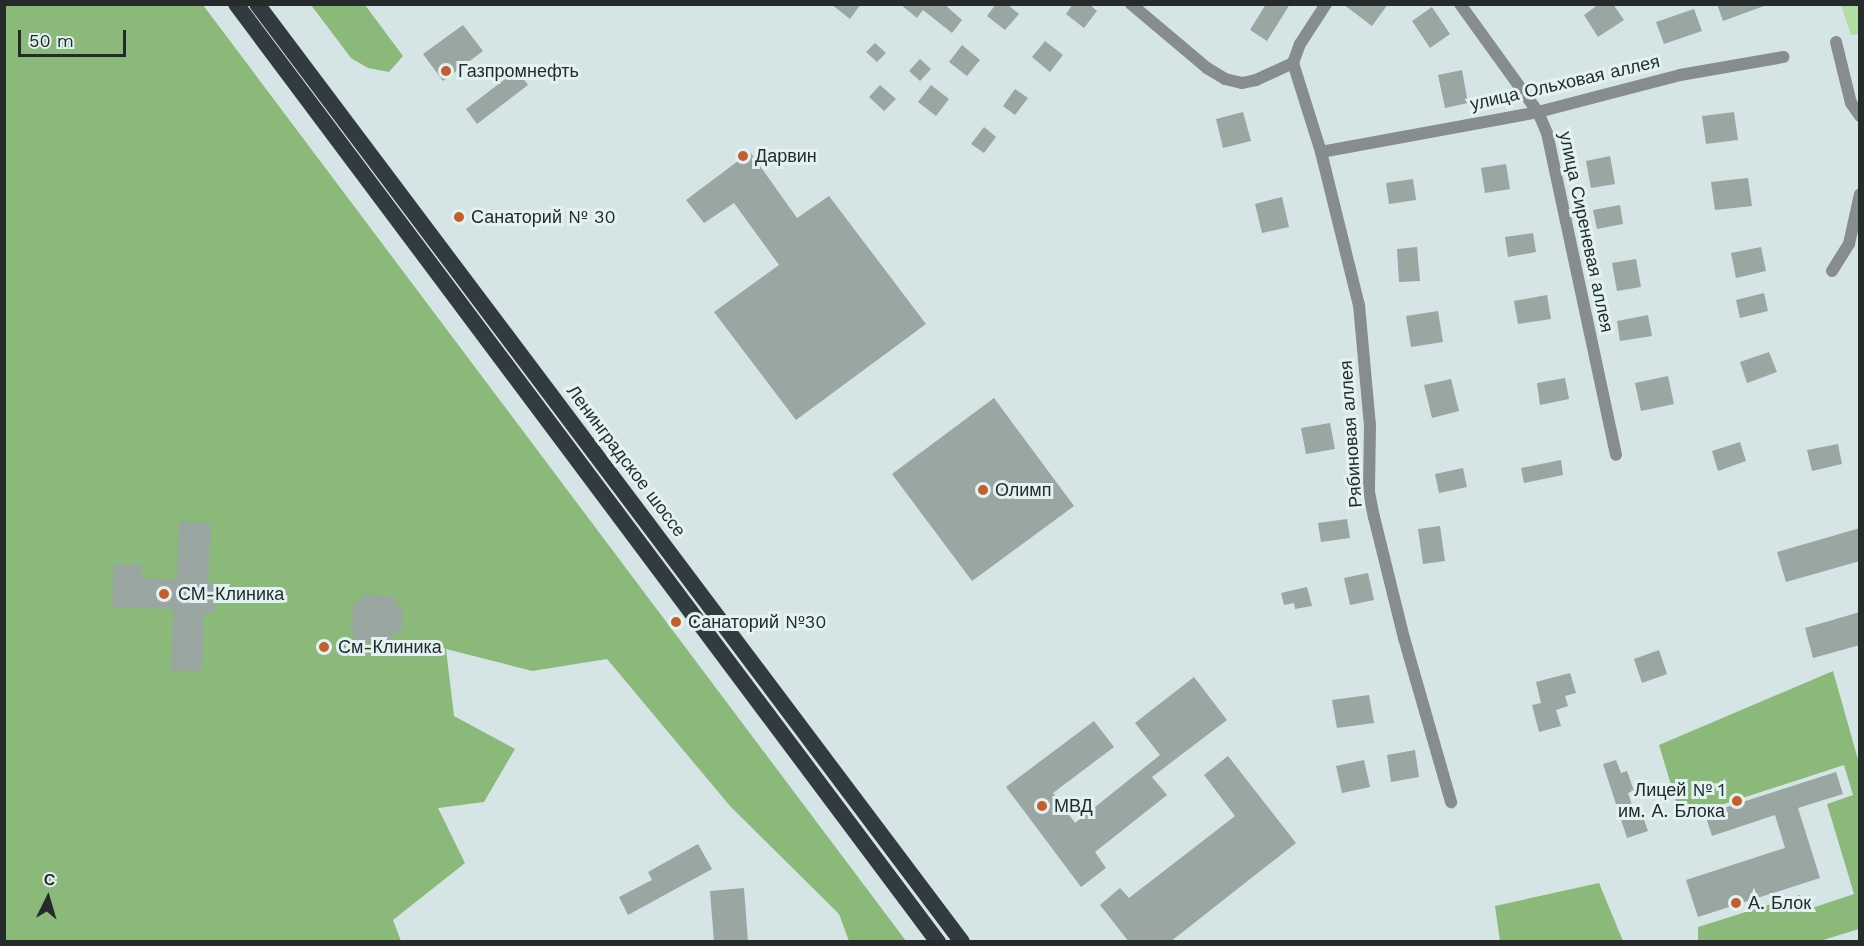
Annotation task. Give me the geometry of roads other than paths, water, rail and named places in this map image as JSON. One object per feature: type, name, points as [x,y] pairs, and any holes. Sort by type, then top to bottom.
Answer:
[{"type":"highway","name":"Ленинградское шоссе","points":[[236,4],[938,942]]},
{"type":"highway","name":"Ленинградское шоссе","points":[[257,4],[962,942]]},
{"type":"street","points":[[1131,4],[1207,68],[1226,79],[1242,83],[1269,77],[1293,63],[1300,44],[1326,4]]},
{"type":"street","name":"улица Сиреневая аллея","points":[[1460,4],[1538,112],[1547,134],[1616,455]]},
{"type":"street","points":[[1836,42],[1851,103],[1860,116]]},
{"type":"street","name":"улица Ольховая аллея","points":[[1321,152],[1538,112],[1680,75],[1783,57]]},
{"type":"street","name":"Рябиновая аллея","points":[[1293,63],[1321,152],[1359,305],[1370,425],[1369,492],[1404,638],[1451,802]]},
{"type":"street","points":[[1832,271],[1850,244],[1860,194]]},
{"type":"place","name":"Газпромнефть","points":[[446,71]]},
{"type":"place","name":"Дарвин","points":[[743,156]]},
{"type":"place","name":"Санаторий № 30","points":[[459,217]]},
{"type":"place","name":"Олимп","points":[[983,490]]},
{"type":"place","name":"СМ-Клиника","points":[[164,594]]},
{"type":"place","name":"Санаторий №30","points":[[676,622]]},
{"type":"place","name":"См-Клиника","points":[[324,647]]},
{"type":"place","name":"Лицей № 1 им. А. Блока","points":[[1737,801]]},
{"type":"place","name":"МВД","points":[[1042,806]]},
{"type":"place","name":"А. Блок","points":[[1736,903]]}]
